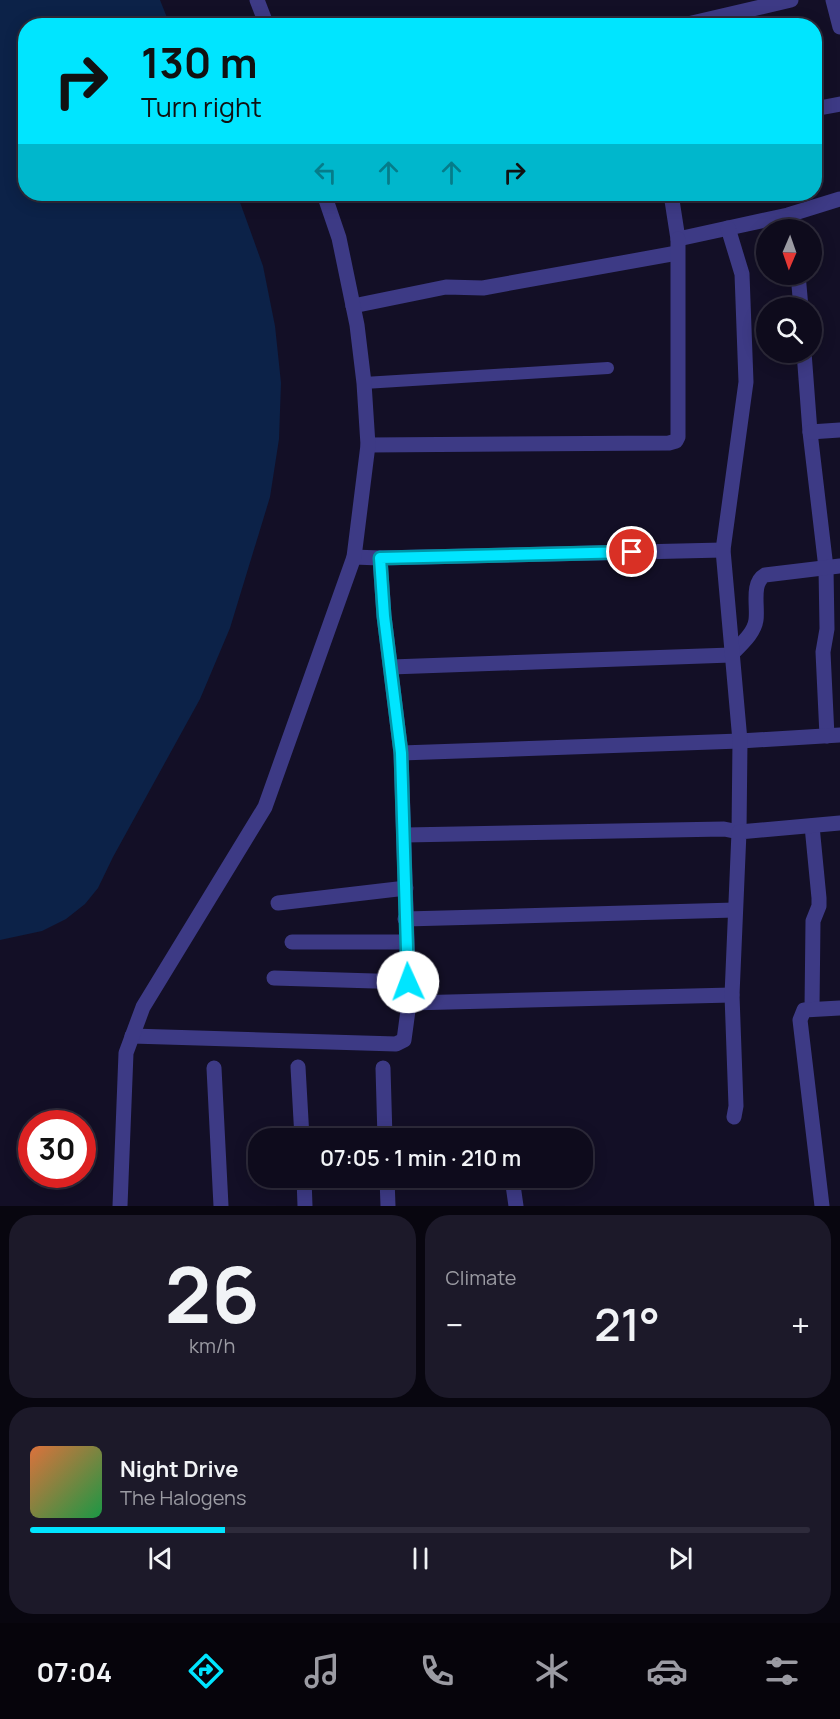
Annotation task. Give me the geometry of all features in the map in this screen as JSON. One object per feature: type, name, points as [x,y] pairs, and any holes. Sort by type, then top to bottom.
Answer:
[{"type":"street","points":[[713,18],[791,0]]},
{"type":"street","points":[[833,0],[840,27]]},
{"type":"street","points":[[261,2],[265,18]]},
{"type":"street","points":[[822,108],[840,104]]},
{"type":"street","points":[[797,219],[840,199]]},
{"type":"street","points":[[120,1206],[126,1053],[132,1036],[143,1007],[265,807],[354,557],[368,445],[364,383],[353,306],[339,238],[326,201]]},
{"type":"street","points":[[368,445],[669,443],[676,441],[678,437],[677,246],[672,201]]},
{"type":"street","points":[[353,306],[447,287],[483,288],[677,246],[728,228],[756,225]]},
{"type":"street","points":[[728,228],[742,274],[746,382],[723,550],[740,741],[739,832],[732,995],[736,1106],[734,1118]]},
{"type":"street","points":[[401,753],[834,736],[823,652],[833,567],[810,432],[805,363]]},
{"type":"street","points":[[810,432],[840,430]]},
{"type":"street","points":[[354,557],[723,550]]},
{"type":"street","points":[[132,1036],[396,1044],[404,1040],[409,1003],[401,753],[384,616],[380,558]]},
{"type":"street","points":[[391,667],[731,655],[753,629],[756,620],[757,584],[760,578],[765,575],[833,567]]},
{"type":"street","points":[[405,835],[724,829],[739,832],[840,823]]},
{"type":"street","points":[[812,825],[819,898],[819,906],[813,921],[812,1008]]},
{"type":"street","points":[[278,903],[406,888]]},
{"type":"street","points":[[405,920],[735,910]]},
{"type":"street","points":[[292,942],[406,942]]},
{"type":"street","points":[[274,978],[408,982]]},
{"type":"street","points":[[409,1003],[732,995]]},
{"type":"street","points":[[822,1206],[800,1020],[804,1010],[840,1008]]},
{"type":"street","points":[[298,1067],[301,1128]]},
{"type":"street","points":[[214,1068],[221,1206]]},
{"type":"street","points":[[383,1068],[385,1128]]},
{"type":"street","points":[[304,1188],[305,1206]]},
{"type":"street","points":[[387,1188],[388,1206]]},
{"type":"street","points":[[513,1188],[516,1206]]},
{"type":"lane","points":[[364,383],[608,368]]},
{"type":"water","points":[[0,0],[160,0],[167,18],[18,18],[18,201],[240,201],[263,266],[275,326],[281,383],[279,439],[270,497],[230,628],[200,699],[98,888],[85,904],[66,919],[42,931],[0,940]]},
{"type":"route","points":[[408,982],[401,753],[384,616],[380,558],[632,552]]}]
